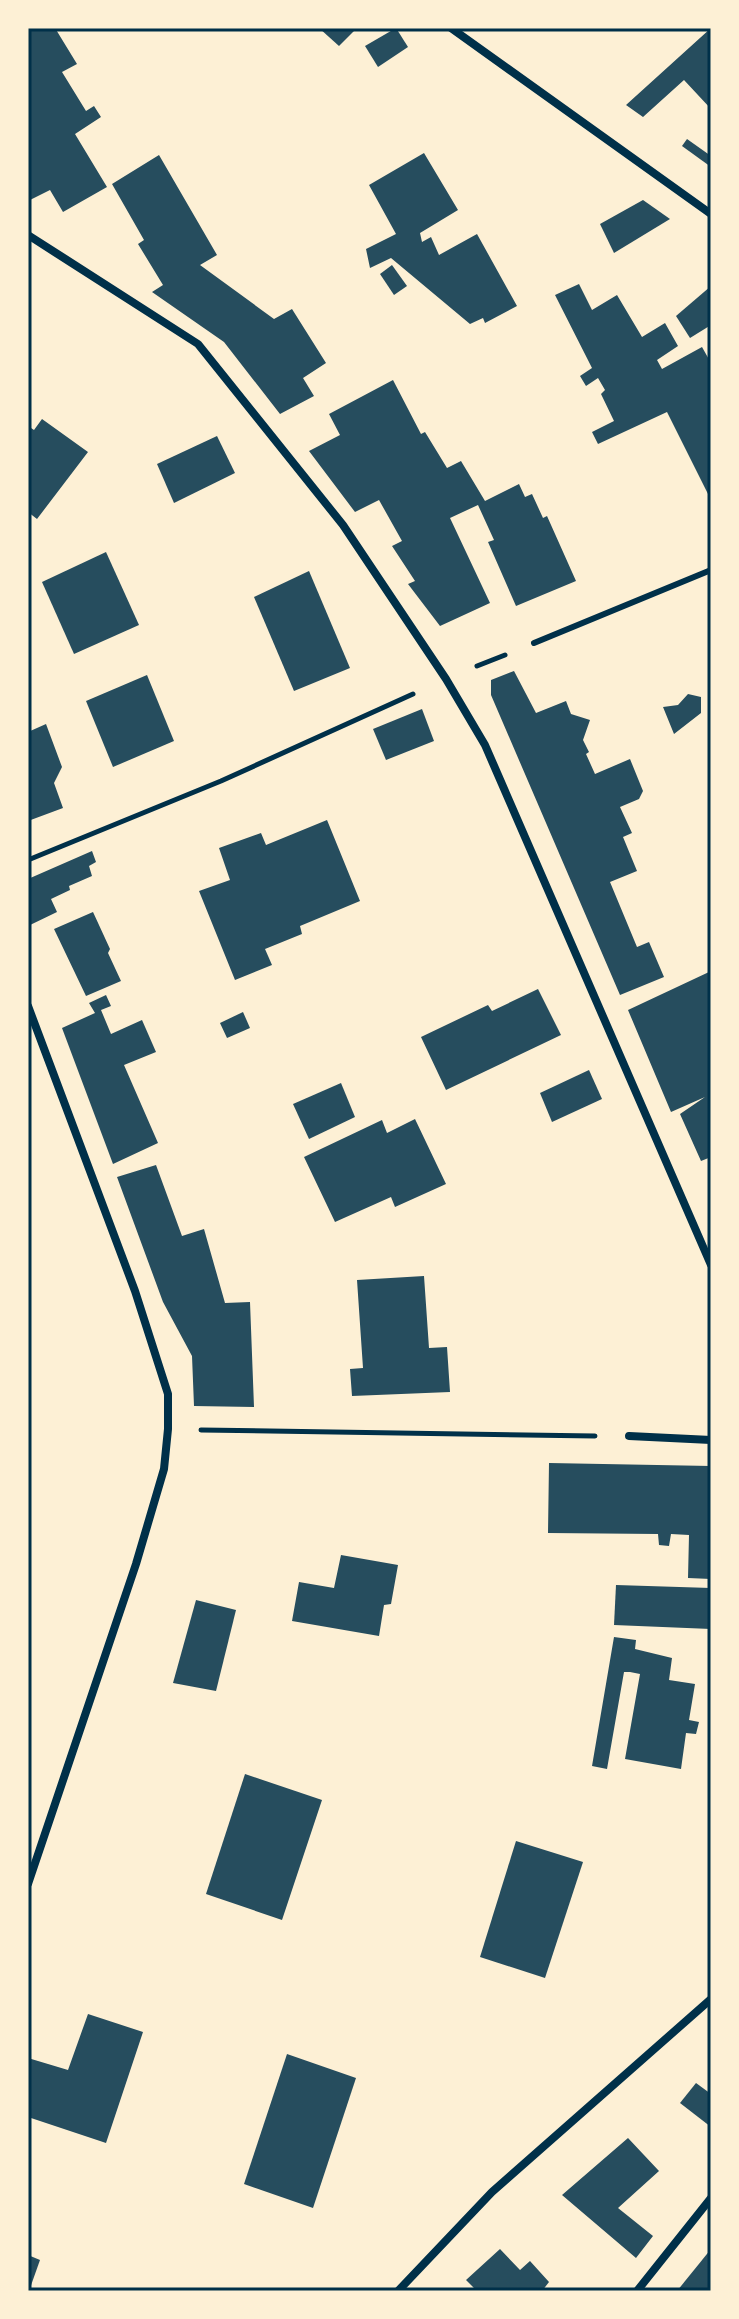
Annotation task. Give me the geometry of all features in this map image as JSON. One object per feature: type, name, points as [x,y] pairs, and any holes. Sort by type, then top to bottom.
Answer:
[{"type":"street","points":[[451,28],[711,214]]},
{"type":"street","points":[[28,235],[198,344],[343,525],[446,679],[485,745],[711,1265]]},
{"type":"street","points":[[28,1006],[135,1291],[168,1394],[164,1469],[136,1564],[28,1884]]},
{"type":"street","points":[[629,1436],[711,1440]]},
{"type":"street","points":[[398,2291],[492,2192],[711,1999]]},
{"type":"street","points":[[637,2291],[711,2198]]},
{"type":"lane","points":[[534,643],[711,570]]},
{"type":"path","points":[[28,860],[221,781],[421,690]]},
{"type":"path","points":[[168,1429],[629,1436]]},
{"type":"building","points":[[28,28],[55,28],[77,64],[62,72],[86,111],[94,106],[101,117],[75,134],[107,187],[63,212],[50,190],[28,201]]},
{"type":"building","points":[[319,28],[357,28],[339,46]]},
{"type":"building","points":[[396,28],[408,47],[378,67],[365,46]]},
{"type":"building","points":[[711,28],[711,109],[684,80],[643,117],[626,105]]},
{"type":"building","points":[[687,139],[711,156],[711,167],[682,146]]},
{"type":"building","points":[[424,153],[458,210],[420,233],[422,242],[431,237],[439,255],[477,234],[517,306],[485,323],[483,318],[470,324],[391,258],[370,268],[366,249],[396,234],[369,185]]},
{"type":"building","points":[[159,155],[217,255],[200,265],[274,319],[292,309],[326,363],[303,378],[314,396],[280,414],[224,342],[152,292],[163,285],[138,244],[144,240],[112,184]]},
{"type":"building","points":[[643,200],[670,219],[614,253],[600,224]]},
{"type":"building","points":[[392,265],[407,286],[394,295],[380,274]]},
{"type":"building","points":[[579,284],[592,310],[617,295],[642,337],[665,323],[678,346],[657,360],[662,369],[702,347],[711,363],[711,500],[667,412],[598,444],[592,432],[614,421],[601,394],[605,390],[598,378],[586,386],[580,376],[592,368],[555,295]]},
{"type":"building","points":[[711,286],[711,325],[690,338],[676,316]]},
{"type":"building","points":[[393,380],[421,434],[425,432],[447,468],[461,461],[485,501],[519,484],[525,497],[532,494],[543,518],[547,516],[576,581],[516,606],[488,542],[494,540],[478,505],[450,518],[490,603],[440,626],[408,584],[415,581],[392,546],[402,541],[379,500],[355,512],[309,451],[340,435],[329,414]]},
{"type":"building","points":[[42,419],[88,452],[37,519],[28,512],[28,426],[34,430]]},
{"type":"building","points":[[217,436],[235,473],[174,503],[157,464]]},
{"type":"building","points":[[106,552],[139,625],[74,654],[42,582]]},
{"type":"building","points":[[309,571],[350,668],[294,691],[254,597]]},
{"type":"building","points":[[514,671],[536,713],[566,701],[571,714],[590,720],[583,740],[595,774],[630,759],[643,791],[639,799],[620,807],[632,833],[623,837],[637,871],[610,882],[637,947],[649,942],[664,977],[620,995],[491,695],[491,680]]},
{"type":"building","points":[[147,675],[174,741],[113,767],[86,701]]},
{"type":"building","points":[[688,694],[701,697],[701,713],[674,734],[663,707],[678,705]]},
{"type":"building","points":[[422,709],[434,741],[386,760],[373,729]]},
{"type":"building","points":[[46,724],[62,767],[54,783],[63,808],[28,821],[28,732]]},
{"type":"building","points":[[327,820],[360,901],[300,926],[302,934],[265,949],[272,965],[235,980],[199,891],[230,880],[219,848],[261,833],[266,845]]},
{"type":"building","points":[[92,851],[96,862],[89,866],[92,876],[69,886],[70,890],[51,899],[57,912],[28,926],[28,879]]},
{"type":"building","points":[[93,912],[121,981],[86,996],[54,929]]},
{"type":"building","points":[[709,972],[711,1157],[701,1161],[680,1114],[705,1097],[671,1112],[628,1010]]},
{"type":"building","points":[[538,989],[561,1035],[446,1090],[421,1037],[488,1005],[492,1011]]},
{"type":"building","points":[[106,995],[111,1006],[101,1010],[111,1034],[142,1020],[156,1052],[124,1065],[158,1143],[113,1164],[62,1028],[95,1013],[89,1003]]},
{"type":"building","points":[[243,1012],[250,1028],[227,1038],[220,1023]]},
{"type":"building","points":[[589,1070],[602,1099],[552,1122],[540,1093]]},
{"type":"building","points":[[341,1083],[355,1117],[309,1139],[293,1104]]},
{"type":"building","points":[[415,1119],[446,1184],[395,1207],[391,1197],[335,1222],[304,1157],[382,1120],[387,1133]]},
{"type":"building","points":[[156,1165],[182,1236],[204,1229],[225,1303],[250,1302],[254,1407],[194,1406],[192,1356],[163,1302],[117,1177]]},
{"type":"building","points":[[424,1276],[429,1348],[447,1347],[450,1392],[352,1396],[350,1369],[363,1368],[357,1280]]},
{"type":"building","points":[[549,1463],[711,1466],[711,1579],[688,1578],[689,1535],[671,1534],[669,1546],[659,1545],[658,1534],[548,1533]]},
{"type":"building","points":[[341,1555],[398,1565],[391,1604],[384,1605],[379,1636],[292,1621],[299,1582],[334,1588]]},
{"type":"building","points":[[616,1585],[711,1588],[711,1629],[614,1625]]},
{"type":"building","points":[[196,1600],[236,1610],[216,1691],[173,1683]]},
{"type":"building","points":[[614,1637],[636,1640],[635,1649],[672,1658],[669,1680],[695,1684],[689,1720],[699,1722],[696,1734],[686,1733],[681,1769],[625,1759],[640,1674],[630,1672],[624,1672],[607,1769],[592,1766]]},
{"type":"building","points":[[245,1774],[322,1800],[282,1920],[206,1894]]},
{"type":"building","points":[[516,1841],[583,1862],[545,1978],[480,1957]]},
{"type":"building","points":[[88,2014],[143,2032],[106,2143],[28,2117],[28,2058],[68,2070]]},
{"type":"building","points":[[287,2054],[356,2078],[313,2208],[244,2184]]},
{"type":"building","points":[[696,2083],[711,2094],[711,2127],[680,2103]]},
{"type":"building","points":[[628,2138],[659,2171],[618,2208],[653,2236],[636,2258],[562,2195]]},
{"type":"building","points":[[500,2249],[520,2270],[530,2261],[549,2282],[542,2291],[477,2291],[466,2280]]},
{"type":"building","points":[[711,2249],[711,2291],[677,2291]]},
{"type":"building","points":[[28,2255],[40,2260],[29,2291],[28,2291]]}]
